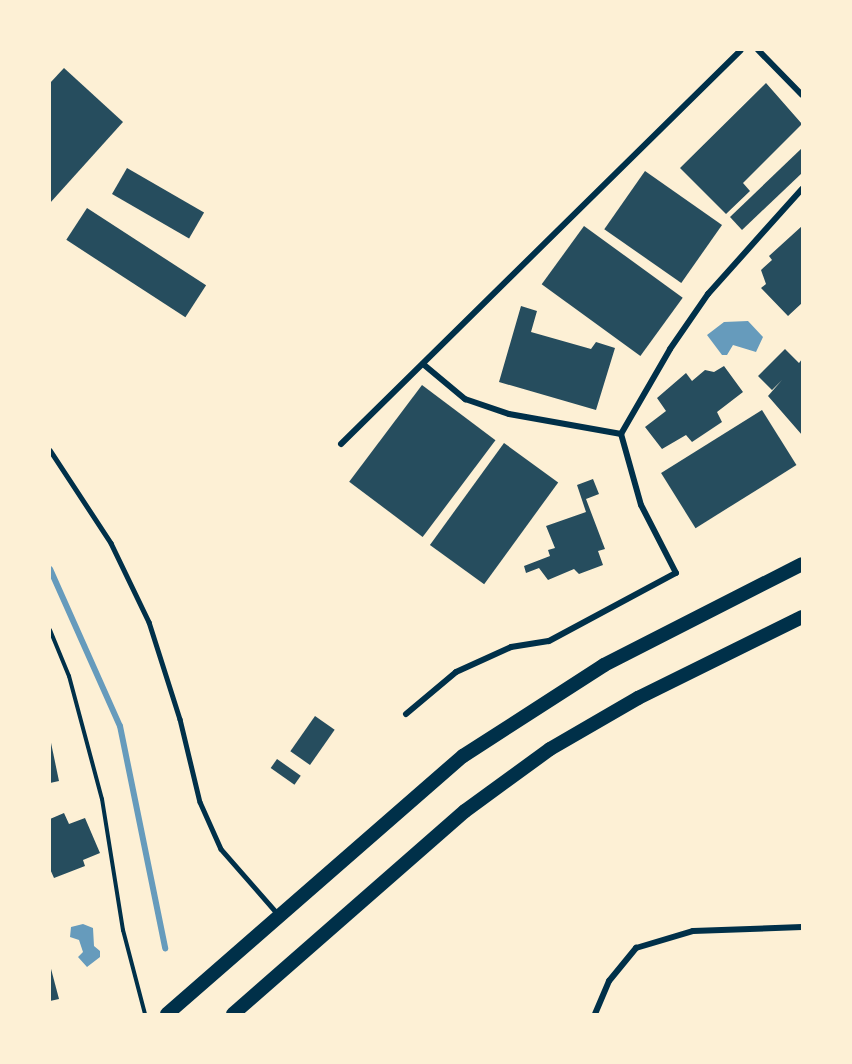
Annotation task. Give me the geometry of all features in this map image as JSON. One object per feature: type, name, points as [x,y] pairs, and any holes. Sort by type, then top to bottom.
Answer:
[{"type":"main road","points":[[167,1014],[278,914],[440,774],[544,700],[604,665],[802,564]]},
{"type":"main road","points":[[233,1014],[465,811],[550,749],[638,698],[802,617]]},
{"type":"street","points":[[341,444],[741,50]]},
{"type":"street","points":[[758,50],[802,95]]},
{"type":"street","points":[[406,714],[456,672],[511,647],[549,641],[676,573],[641,505],[621,434],[670,349],[708,294],[802,189]]},
{"type":"street","points":[[423,364],[465,399],[508,414],[621,434]]},
{"type":"street","points":[[595,1014],[609,981],[636,948],[693,931],[802,927]]},
{"type":"lane","points":[[50,450],[111,543],[149,622],[180,719],[200,802],[222,849],[278,914]]},
{"type":"path","points":[[50,630],[69,676],[102,799],[123,930],[145,1014]]},
{"type":"water","points":[[748,321],[763,337],[756,352],[733,345],[727,355],[722,355],[707,335],[724,322]]},
{"type":"water","points":[[83,924],[93,928],[94,946],[100,951],[100,957],[87,967],[78,957],[83,952],[79,940],[70,937],[71,927]]},
{"type":"building","points":[[64,68],[123,122],[50,203],[50,83]]},
{"type":"building","points":[[766,83],[802,124],[743,183],[750,191],[726,214],[680,168]]},
{"type":"building","points":[[802,148],[802,173],[742,230],[730,217]]},
{"type":"building","points":[[127,168],[204,212],[189,238],[112,194]]},
{"type":"building","points":[[645,171],[722,225],[681,283],[604,229]]},
{"type":"building","points":[[87,208],[206,285],[185,317],[66,240]]},
{"type":"building","points":[[584,226],[683,298],[640,356],[542,284]]},
{"type":"building","points":[[802,226],[802,303],[788,316],[761,288],[766,284],[761,270],[772,260],[769,256]]},
{"type":"building","points":[[521,306],[537,311],[531,332],[591,349],[596,342],[615,348],[596,410],[499,382]]},
{"type":"building","points":[[785,349],[799,363],[802,359],[802,435],[768,396],[782,380],[772,390],[758,376]]},
{"type":"building","points":[[724,366],[743,392],[717,412],[722,422],[692,442],[686,435],[662,449],[645,427],[666,411],[657,398],[686,373],[692,381],[705,370],[714,372]]},
{"type":"building","points":[[422,385],[495,440],[423,537],[349,482]]},
{"type":"building","points":[[762,410],[796,465],[696,528],[661,473]]},
{"type":"building","points":[[504,443],[558,482],[484,584],[430,545]]},
{"type":"building","points":[[593,479],[599,494],[586,499],[605,549],[598,551],[603,565],[579,574],[574,569],[548,580],[539,568],[526,573],[524,566],[550,556],[548,550],[555,548],[546,526],[586,512],[577,485]]},
{"type":"building","points":[[315,716],[335,730],[310,765],[290,751]]},
{"type":"building","points":[[50,738],[59,781],[50,783]]},
{"type":"building","points":[[277,759],[301,776],[294,785],[271,768]]},
{"type":"building","points":[[64,813],[69,824],[85,818],[100,853],[83,860],[85,866],[54,878],[50,869],[50,819]]},
{"type":"building","points":[[50,965],[59,999],[50,1001]]},
{"type":"waterway","points":[[50,569],[120,726],[165,948]]}]
